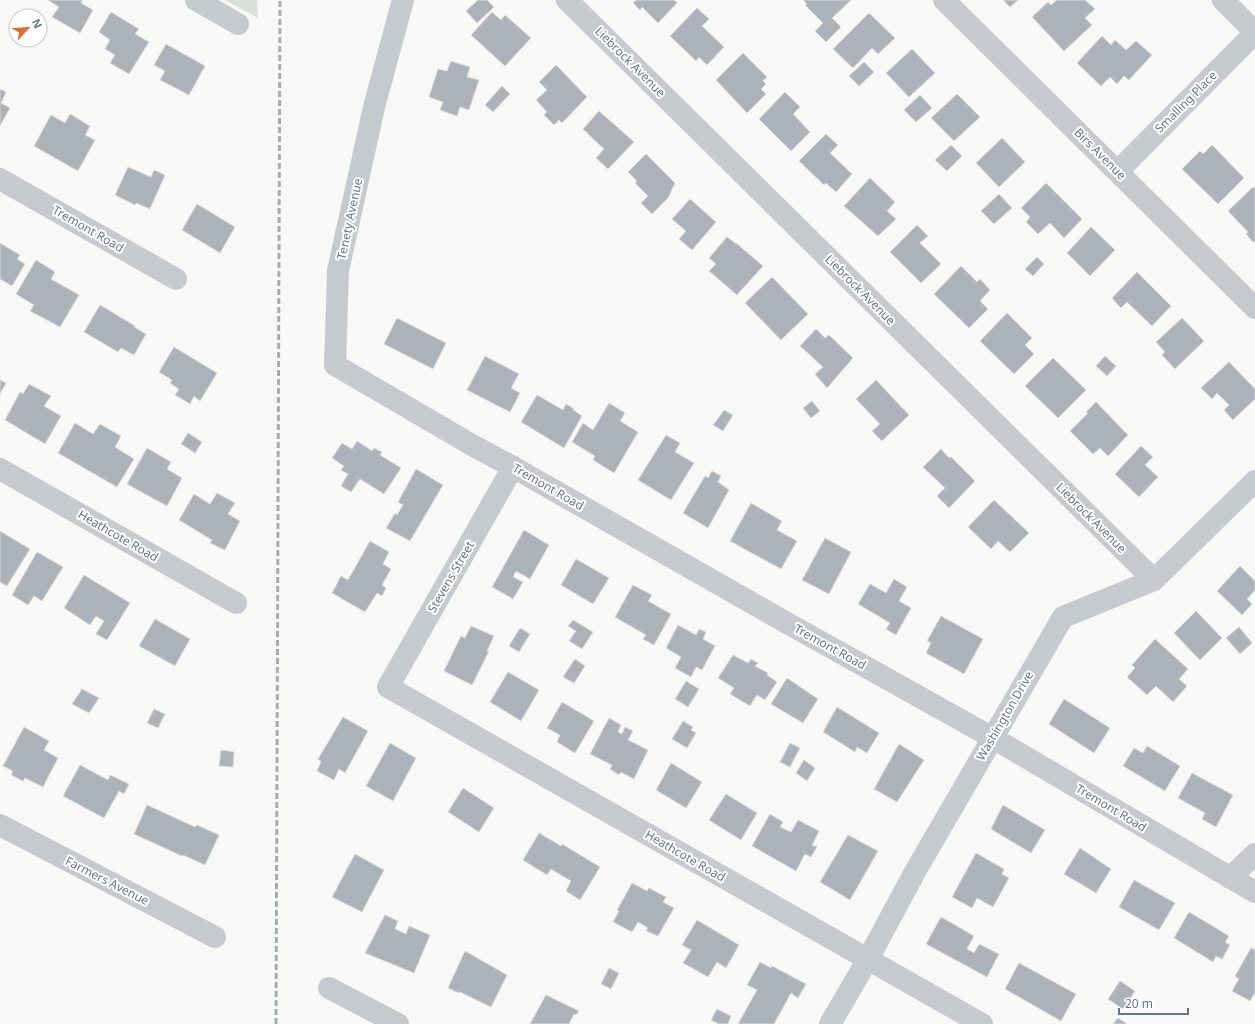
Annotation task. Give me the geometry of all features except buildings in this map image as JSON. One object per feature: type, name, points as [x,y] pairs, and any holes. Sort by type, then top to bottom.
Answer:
[{"type":"street","points":[[196,0],[238,24]]},
{"type":"street","name":"Tenety Avenue","points":[[403,0],[374,107],[338,271],[335,365],[403,405]]},
{"type":"street","name":"Liebrock Avenue","points":[[567,0],[1154,580]]},
{"type":"street","name":"Birs Avenue","points":[[944,0],[1255,308]]},
{"type":"street","points":[[1223,0],[1255,32]]},
{"type":"street","name":"Smalling Place","points":[[1118,171],[1255,32]]},
{"type":"street","name":"Tremont Road","points":[[0,179],[176,279]]},
{"type":"street","name":"Tremont Road","points":[[403,405],[472,446],[513,467],[780,620],[993,738],[1255,892]]},
{"type":"street","name":"Stevens Street","points":[[388,687],[513,467]]},
{"type":"street","name":"Heathcote Road","points":[[0,469],[236,603]]},
{"type":"street","name":"Washington Drive","points":[[830,1024],[868,959],[916,870],[1063,617],[1154,580],[1255,481]]},
{"type":"street","name":"Heathcote Road","points":[[388,687],[982,1024]]},
{"type":"street","name":"Farmers Avenue","points":[[0,826],[215,937]]},
{"type":"street","points":[[1230,878],[1255,854]]},
{"type":"street","points":[[328,988],[398,1024]]},
{"type":"shaded area","points":[[225,0],[257,0],[258,18]]},
{"type":"railway","points":[[276,1024],[280,0]]}]
